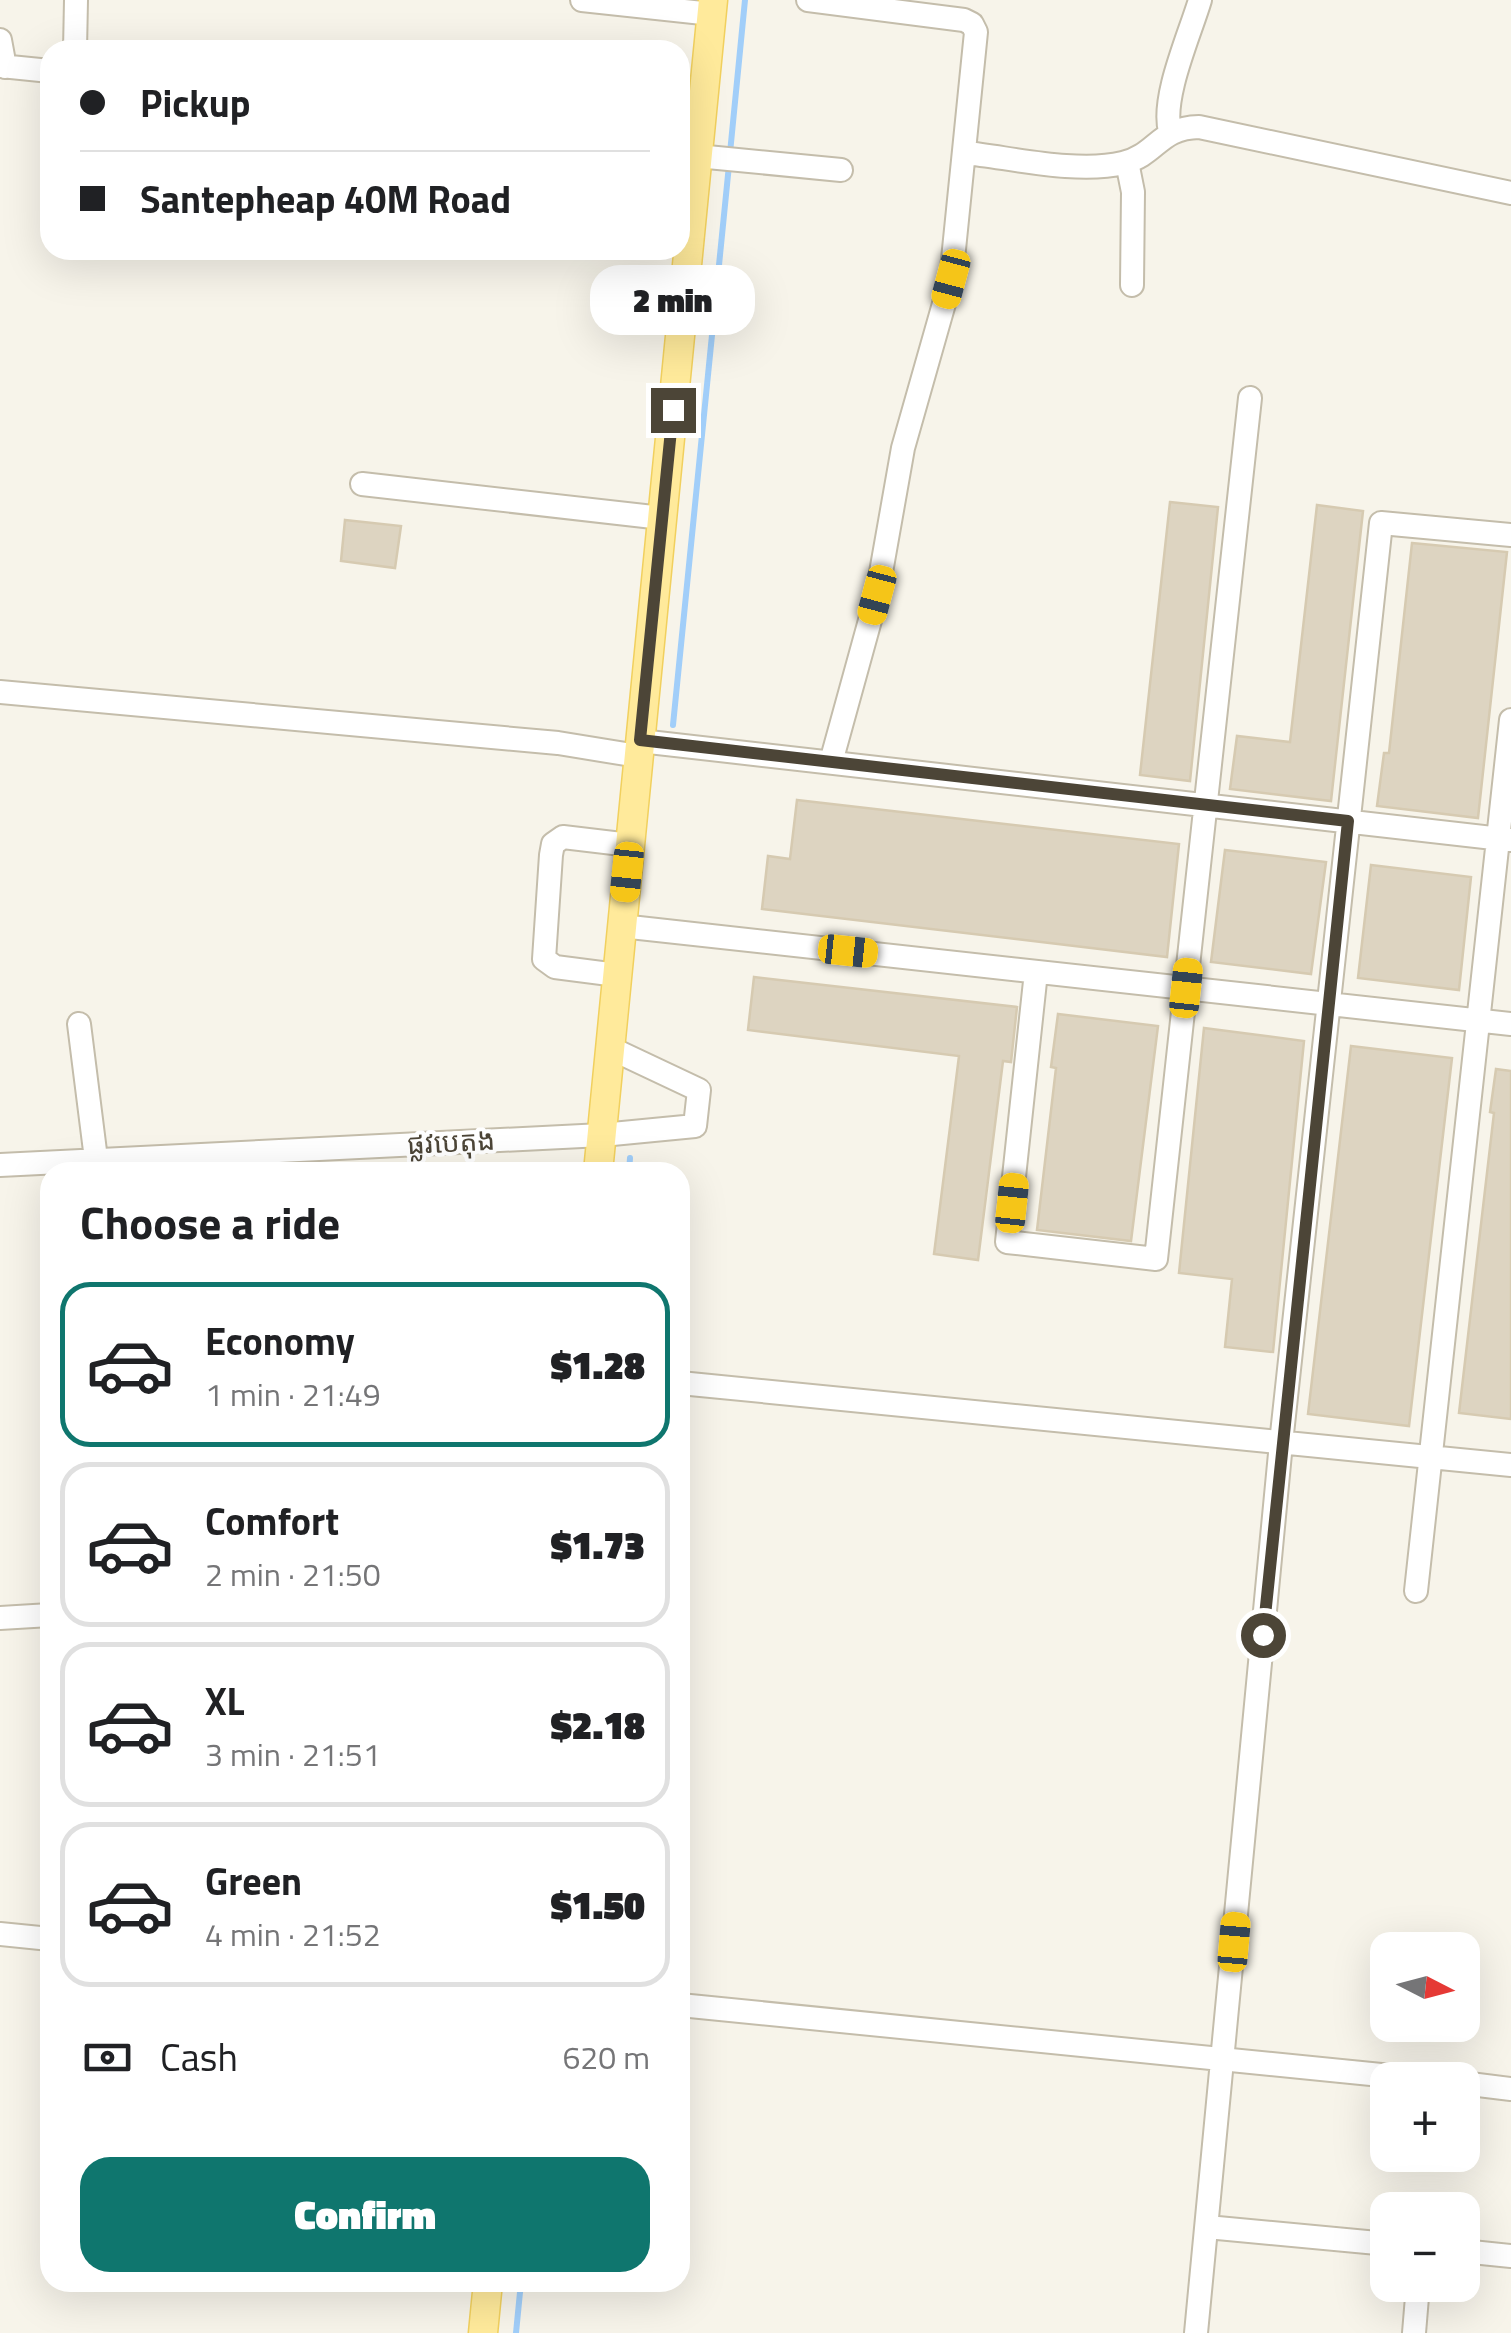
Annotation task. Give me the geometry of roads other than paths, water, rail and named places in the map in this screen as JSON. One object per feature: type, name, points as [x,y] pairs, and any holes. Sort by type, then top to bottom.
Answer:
[{"type":"main road","points":[[690,212],[712,7]]},
{"type":"main road","points":[[599,1162],[686,260]]},
{"type":"main road","points":[[484,2333],[487,2292]]},
{"type":"street","points":[[75,40],[76,0]]},
{"type":"street","points":[[582,0],[712,7]]},
{"type":"street","points":[[808,0],[964,20],[976,32],[951,279],[903,448],[877,595],[831,762]]},
{"type":"street","points":[[1170,131],[1170,100],[1200,0]]},
{"type":"street","points":[[0,40],[2,66],[40,70]]},
{"type":"street","points":[[966,153],[1102,166],[1128,162],[1148,152],[1170,131],[1199,127],[1511,193]]},
{"type":"street","points":[[696,147],[738,159],[841,170]]},
{"type":"street","points":[[1128,162],[1134,200],[1132,285]]},
{"type":"street","points":[[1036,972],[1008,1242],[1156,1258],[1250,398]]},
{"type":"street","points":[[362,484],[662,518]]},
{"type":"street","points":[[1196,2333],[1281,1443],[1382,522],[1511,535]]},
{"type":"street","points":[[0,692],[558,743],[831,762],[1504,839]]},
{"type":"street","points":[[1416,1591],[1478,1021],[1504,839],[1511,720]]},
{"type":"street","points":[[617,975],[555,968],[544,959],[552,844],[563,838],[630,846]]},
{"type":"street","points":[[622,926],[1511,1024]]},
{"type":"street","points":[[79,1024],[96,1158]]},
{"type":"street","name":"ផ្លូវបេតុង","points":[[41,1162],[602,1135],[695,1126],[699,1090],[610,1048]]},
{"type":"street","name":"ផ្លូវបេតុង","points":[[0,1165],[40,1162]]},
{"type":"street","points":[[690,1384],[1511,1466]]},
{"type":"street","points":[[0,1618],[40,1616]]},
{"type":"street","points":[[0,1934],[40,1938]]},
{"type":"street","points":[[690,2006],[1370,2074]]},
{"type":"street","points":[[1480,2086],[1511,2089]]},
{"type":"street","points":[[1206,2227],[1370,2242]]},
{"type":"street","points":[[1480,2253],[1511,2256]]},
{"type":"street","points":[[1414,2333],[1417,2302]]},
{"type":"waterway","points":[[730,153],[745,0]]},
{"type":"waterway","points":[[673,725],[729,165]]},
{"type":"waterway","points":[[630,1158],[630,1162]]},
{"type":"waterway","points":[[516,2333],[520,2292]]}]
